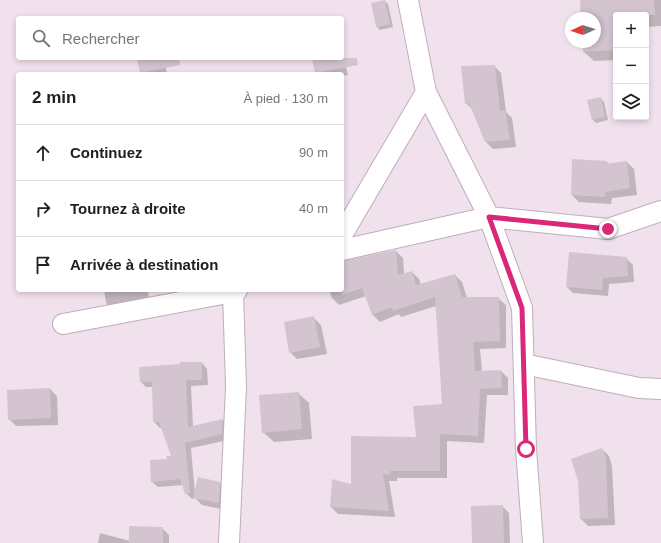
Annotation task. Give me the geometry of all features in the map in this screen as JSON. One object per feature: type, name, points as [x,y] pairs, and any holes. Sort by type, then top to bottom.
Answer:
[{"type":"street","points":[[408,0],[426,92],[489,217],[522,308],[526,449],[533,543]]},
{"type":"street","points":[[344,232],[426,92]]},
{"type":"street","points":[[344,250],[489,217],[608,229],[661,211]]},
{"type":"street","points":[[64,324],[230,292]]},
{"type":"street","points":[[229,543],[236,386],[235,292]]},
{"type":"street","points":[[524,364],[639,388],[661,389]]},
{"type":"building","points":[[385,0],[390,24],[376,27],[371,3]]},
{"type":"building","points":[[580,0],[654,0],[655,15],[649,15],[649,12],[613,12],[613,50],[583,52],[583,48],[601,48],[601,12],[581,12]]},
{"type":"building","points":[[344,58],[357,58],[358,65],[315,72],[312,60],[344,60]]},
{"type":"building","points":[[137,60],[179,60],[180,65],[140,72]]},
{"type":"building","points":[[495,65],[500,111],[505,110],[510,140],[485,142],[469,103],[465,104],[461,66]]},
{"type":"building","points":[[601,97],[605,117],[592,120],[587,100]]},
{"type":"building","points":[[572,159],[607,161],[606,164],[627,161],[630,188],[605,192],[605,197],[571,195]]},
{"type":"building","points":[[396,250],[398,275],[412,271],[416,285],[455,274],[462,297],[499,297],[500,341],[473,342],[475,371],[501,370],[502,388],[480,389],[478,436],[440,434],[440,471],[390,471],[390,475],[383,474],[389,511],[330,507],[332,479],[351,484],[351,436],[416,437],[413,406],[442,404],[435,297],[393,311],[392,307],[372,315],[362,288],[342,295],[342,292],[344,292],[344,261]]},
{"type":"building","points":[[569,252],[627,257],[628,276],[603,278],[602,290],[566,287]]},
{"type":"building","points":[[314,316],[320,347],[289,353],[284,322]]},
{"type":"building","points":[[180,362],[202,362],[202,380],[186,380],[188,427],[223,419],[222,434],[185,443],[190,493],[185,494],[180,479],[151,482],[150,460],[167,459],[166,456],[171,456],[159,422],[153,422],[152,382],[140,382],[139,367],[180,364]]},
{"type":"building","points":[[50,388],[51,418],[8,420],[7,390]]},
{"type":"building","points":[[299,392],[302,429],[262,433],[259,395]]},
{"type":"building","points":[[602,448],[606,458],[608,518],[580,519],[578,481],[571,459]]},
{"type":"building","points":[[198,477],[220,482],[219,503],[193,498]]},
{"type":"building","points":[[503,505],[504,543],[472,543],[471,506]]},
{"type":"building","points":[[129,526],[163,527],[163,543],[129,543]]},
{"type":"route","points":[[526,449],[522,308],[489,217],[608,229]]}]
